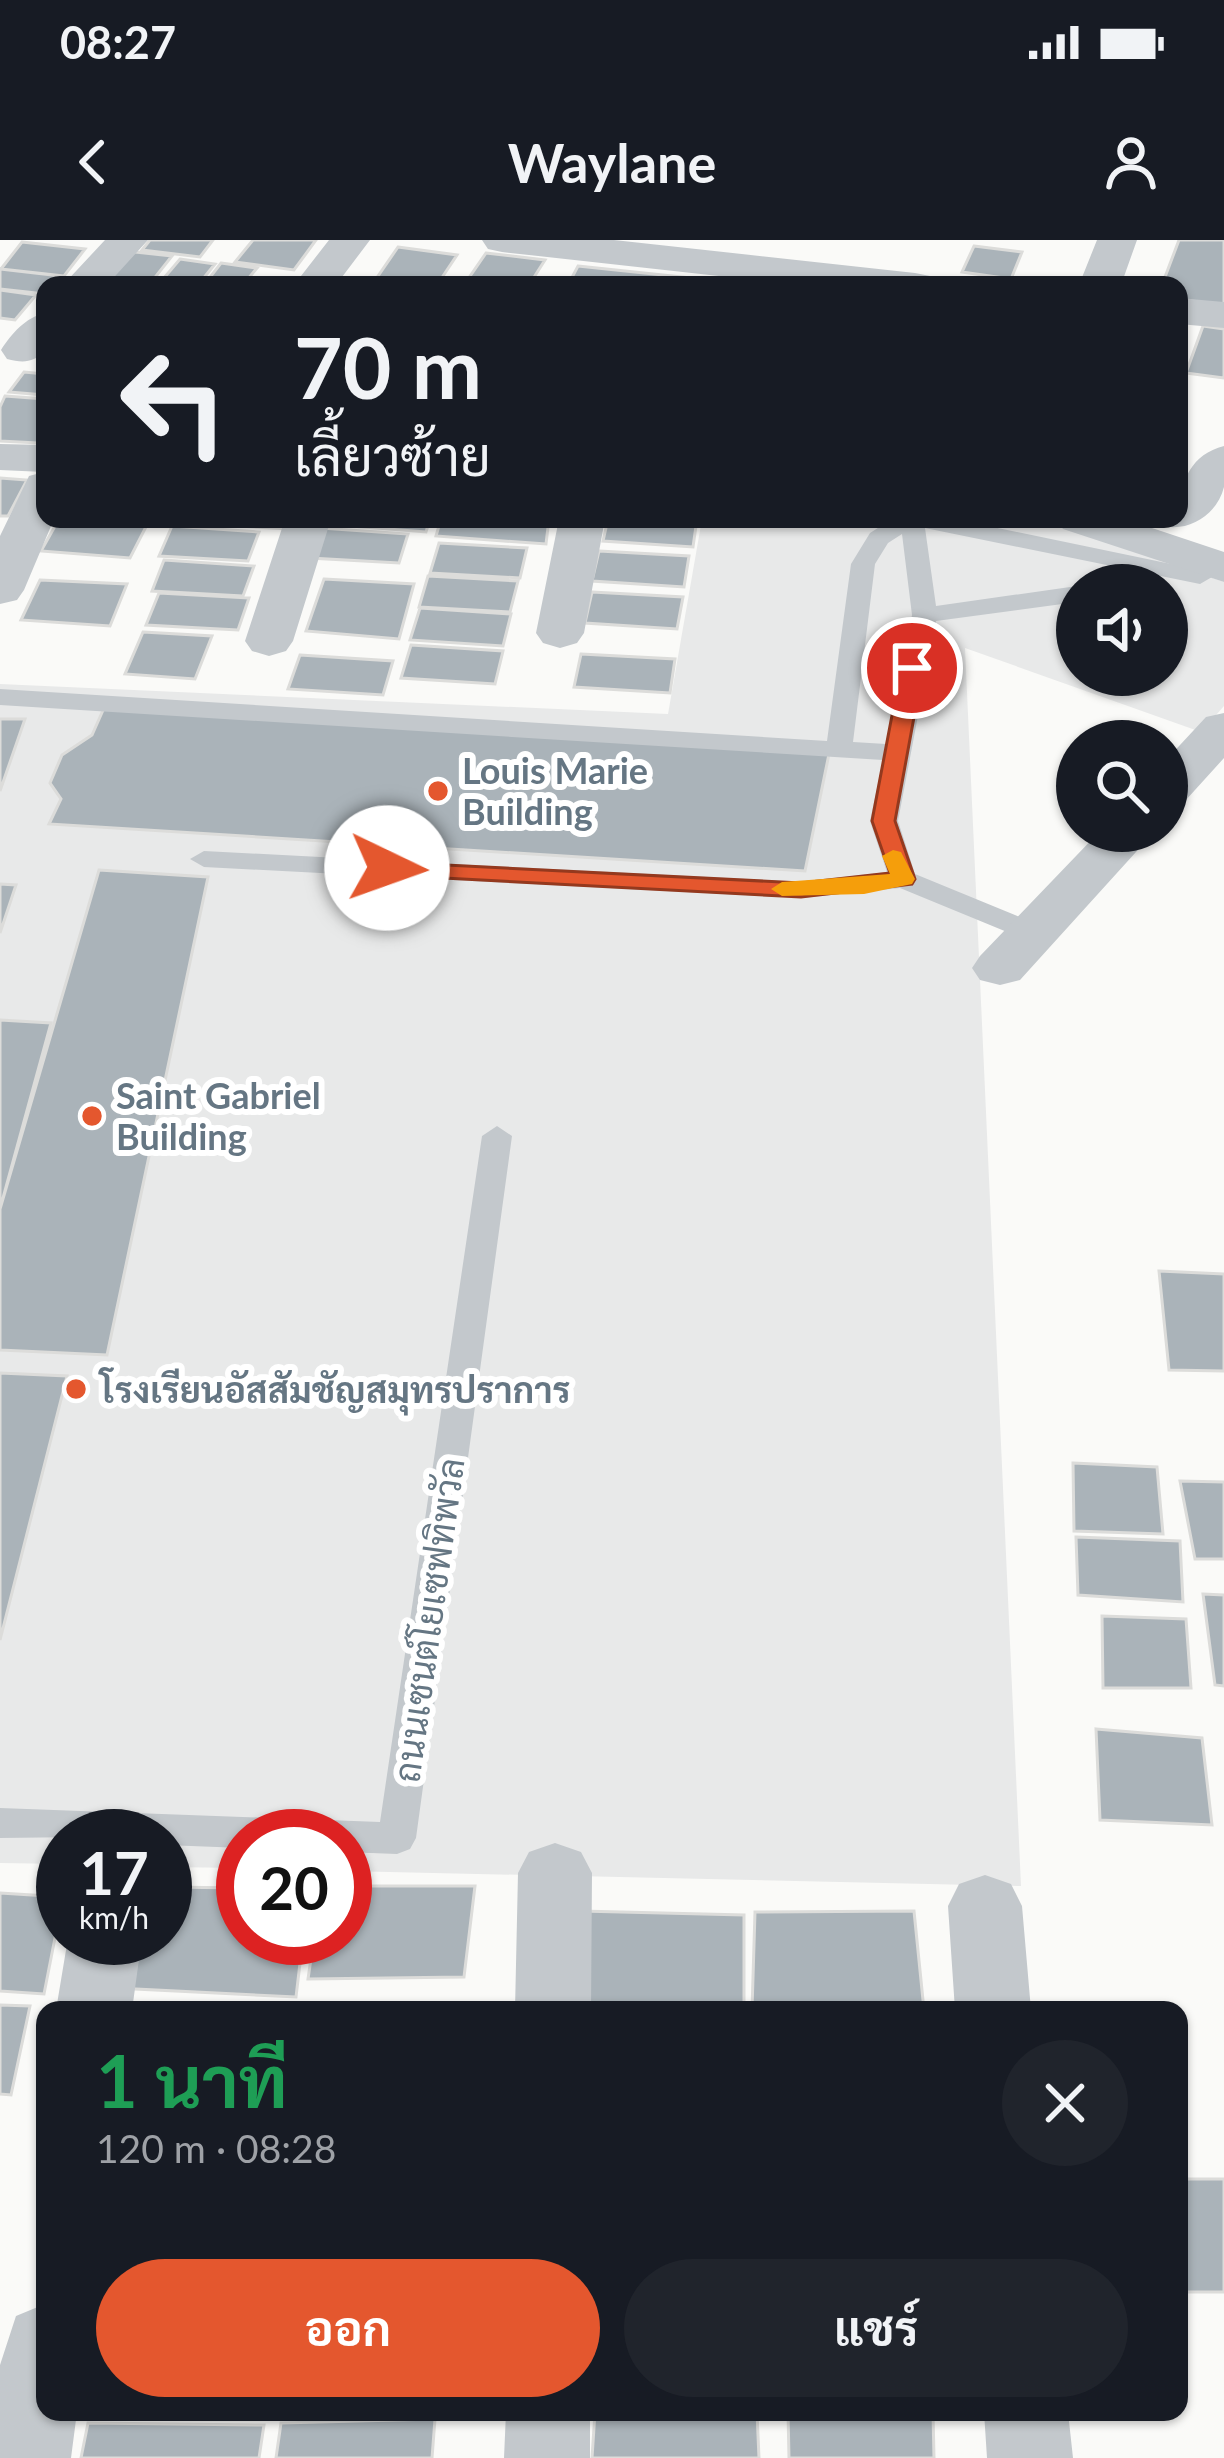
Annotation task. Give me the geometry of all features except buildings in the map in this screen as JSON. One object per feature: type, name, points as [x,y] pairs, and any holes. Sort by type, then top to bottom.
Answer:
[{"type":"street","points":[[93,276],[128,240]]},
{"type":"street","points":[[322,276],[350,240]]},
{"type":"street","points":[[502,240],[567,243],[840,276]]},
{"type":"street","points":[[1103,276],[1117,240]]},
{"type":"street","points":[[549,276],[567,243]]},
{"type":"street","points":[[1188,311],[1224,314]]},
{"type":"street","points":[[0,457],[36,459]]},
{"type":"street","points":[[1188,508],[1224,460]]},
{"type":"street","points":[[0,590],[36,507]]},
{"type":"street","points":[[269,641],[305,528]]},
{"type":"street","points":[[560,633],[580,528]]},
{"type":"street","points":[[1113,528],[1163,541],[1216,572]]},
{"type":"street","points":[[1188,767],[1224,728]]},
{"type":"street","points":[[1017,951],[1109,852]]},
{"type":"street","points":[[553,2001],[555,1873]]},
{"type":"street","points":[[985,1906],[992,2001]]},
{"type":"street","points":[[95,2001],[101,1965]]},
{"type":"street","points":[[28,2458],[36,2404]]},
{"type":"street","points":[[547,2458],[548,2421]]},
{"type":"street","points":[[1027,2421],[1030,2458]]},
{"type":"lane","points":[[839,751],[863,564],[879,538],[897,528]]},
{"type":"lane","points":[[915,528],[925,615],[884,821],[904,879],[1017,951]]},
{"type":"lane","points":[[965,528],[1216,572]]},
{"type":"lane","points":[[925,615],[1056,597]]},
{"type":"lane","points":[[0,697],[896,754]]},
{"type":"lane","points":[[203,859],[801,890],[904,879]]},
{"type":"lane","name":"ถนนเซนต์โยเซฟทิพวัล","points":[[372,1837],[397,1838],[497,1136]]},
{"type":"lane","name":"ถนนเซนต์โยเซฟทิพวัล","points":[[0,1823],[216,1831]]},
{"type":"shaded area","points":[[700,528],[1070,528],[1173,564],[1056,564],[1056,680],[965,648],[1021,1886],[372,1872],[372,1809],[216,1809],[216,1868],[192,1867],[192,1809],[36,1809],[36,1864],[0,1863],[0,684],[668,714]]},
{"type":"shaded area","points":[[1188,569],[1224,582],[1224,706],[1201,732],[1188,727],[1188,720],[1167,720],[1100,696],[1188,696]]},
{"type":"slow traffic","points":[[782,889],[864,886],[904,879],[893,856]]},
{"type":"place","name":"Louis Marie Building","points":[[438,791]]},
{"type":"place","name":"Saint Gabriel Building","points":[[92,1116]]},
{"type":"place","name":"โรงเรียนอัสสัมชัญสมุทรปราการ","points":[[76,1389]]},
{"type":"route","points":[[387,868],[801,890],[904,879],[884,821],[912,668]]}]
